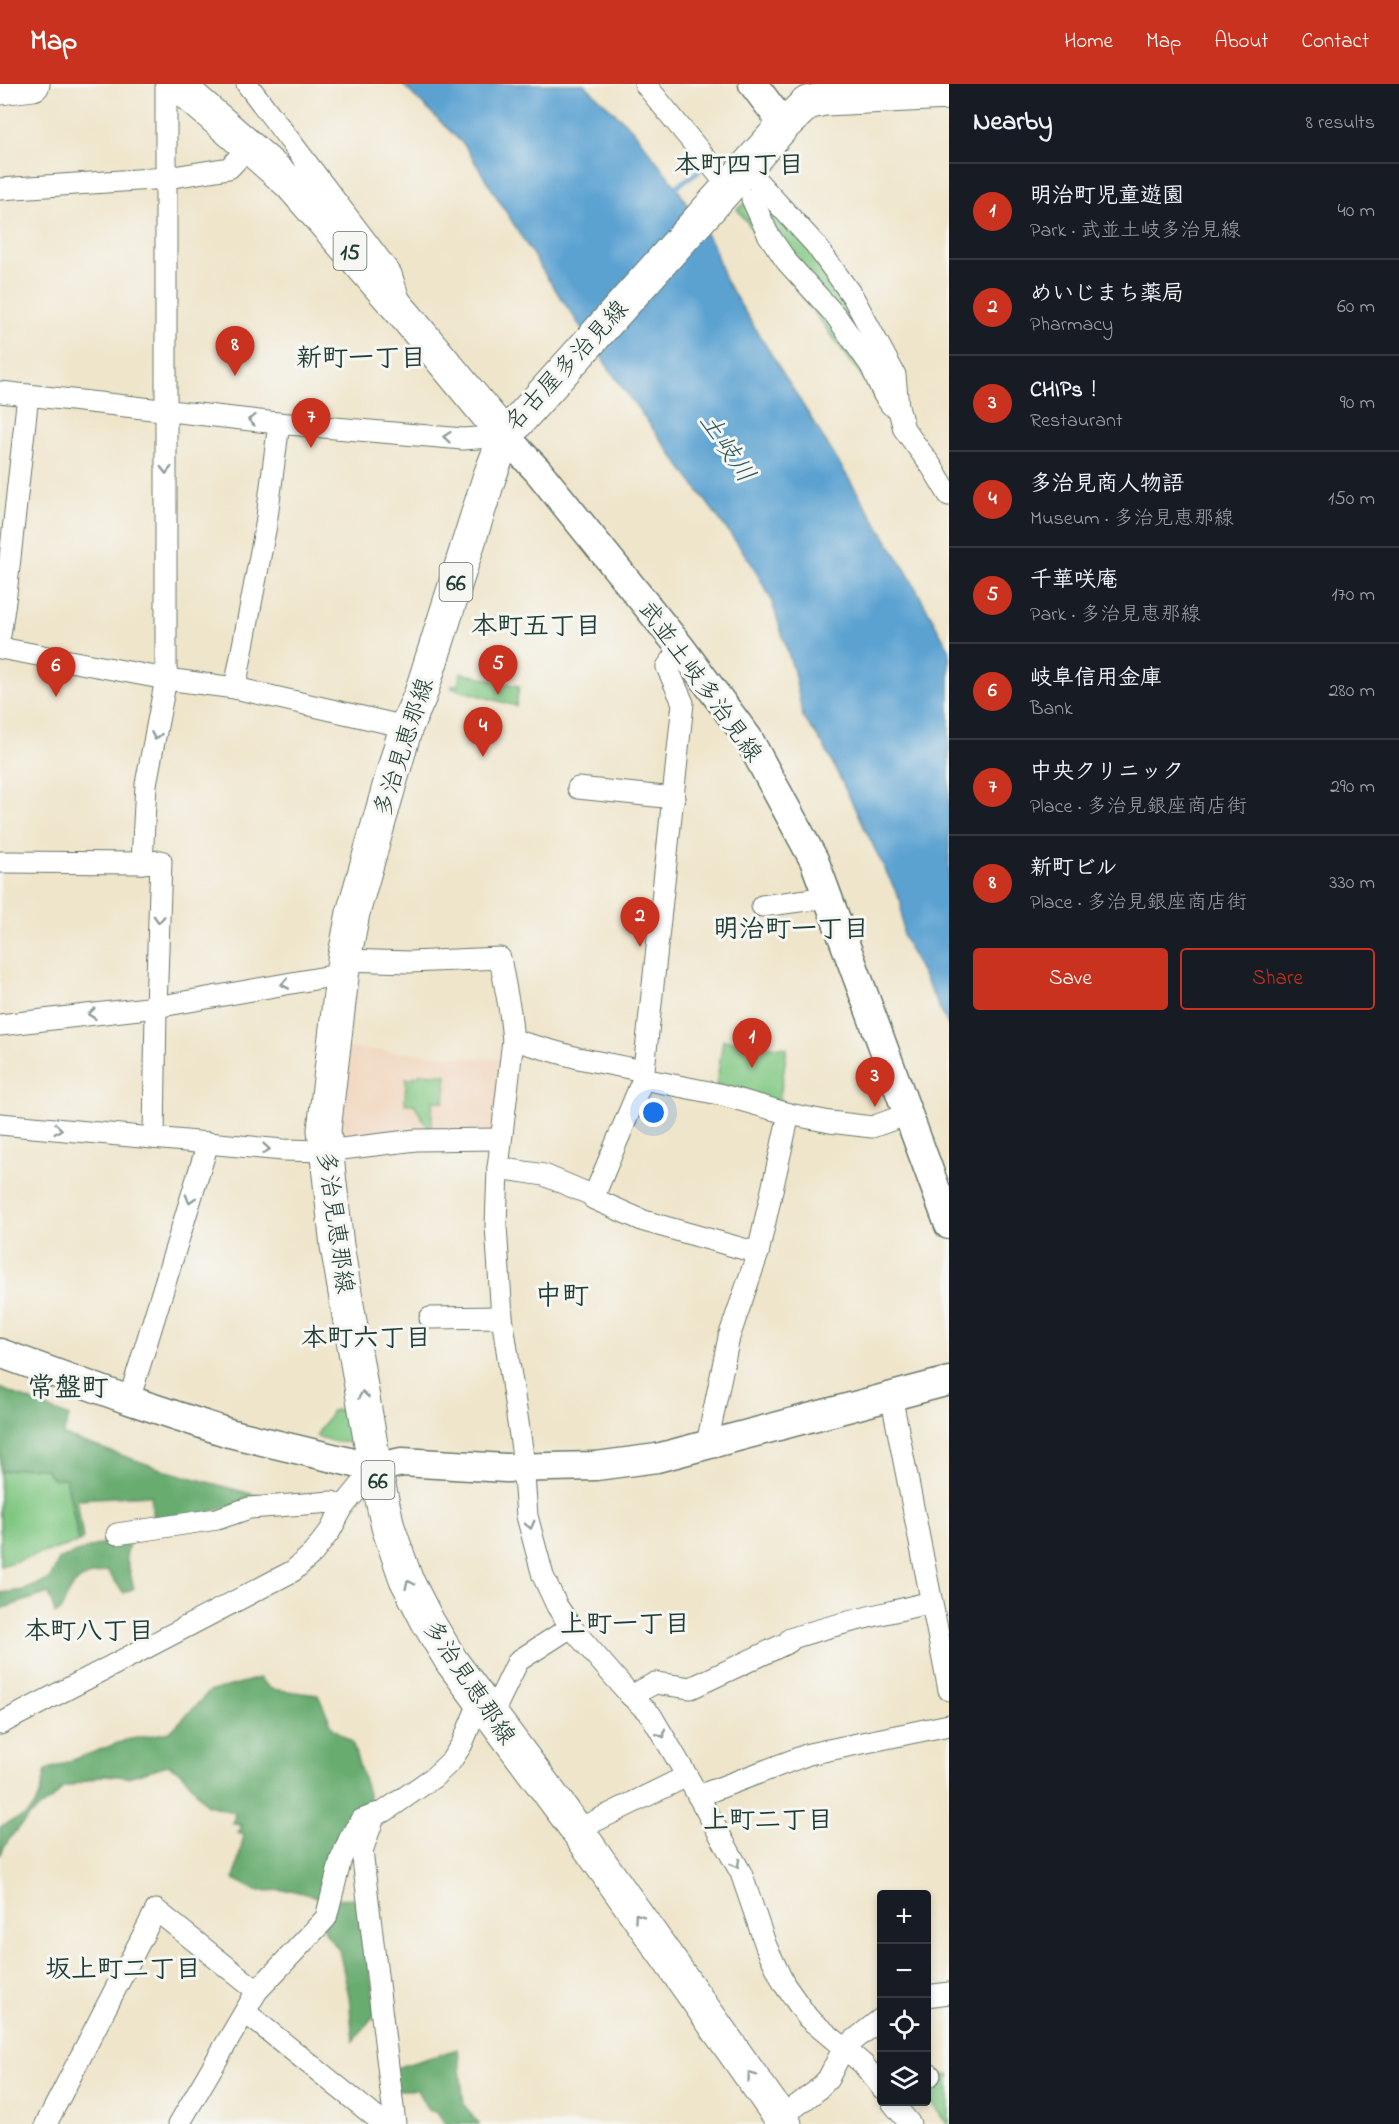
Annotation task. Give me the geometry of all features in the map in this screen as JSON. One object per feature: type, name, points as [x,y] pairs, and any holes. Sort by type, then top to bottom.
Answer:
[{"type":"main road","points":[[0,87],[33,84]]},
{"type":"main road","name":"名古屋多治見線","points":[[177,84],[303,197],[404,314],[514,426],[742,185],[784,125],[807,103],[824,91],[935,90]]},
{"type":"main road","name":"多治見恵那線","points":[[514,426],[489,478],[420,696],[406,727],[353,913],[343,967],[324,1130],[337,1245],[375,1468],[388,1527],[406,1579],[452,1662],[577,1830],[783,2121]]},
{"type":"street","points":[[154,1138],[156,1007],[152,862],[146,784],[166,679],[166,84]]},
{"type":"street","points":[[247,84],[391,274],[404,314]]},
{"type":"street","points":[[645,84],[742,185],[815,243],[853,297],[895,375],[898,406],[904,429],[940,464],[949,495]]},
{"type":"street","points":[[753,84],[784,125]]},
{"type":"street","points":[[0,189],[167,178],[229,168],[249,147]]},
{"type":"street","points":[[742,185],[768,234],[787,262],[836,316],[871,366],[884,395],[891,405],[898,406]]},
{"type":"street","points":[[0,392],[279,423],[464,438],[514,426]]},
{"type":"street","points":[[0,635],[28,395]]},
{"type":"street","points":[[236,688],[266,525],[279,423]]},
{"type":"street","name":"武並土岐多治見線","points":[[514,426],[538,471],[681,648],[748,738],[814,860],[949,1225]]},
{"type":"street","points":[[0,648],[166,679],[236,688],[406,727]]},
{"type":"street","points":[[594,1196],[644,1075],[683,703],[667,667],[681,648]]},
{"type":"street","points":[[578,788],[674,798]]},
{"type":"street","points":[[0,862],[152,862]]},
{"type":"street","points":[[762,906],[829,897]]},
{"type":"street","points":[[0,1024],[156,1007],[343,967],[500,958],[513,1040],[498,1168],[496,1226],[502,1317],[524,1467],[527,1516],[543,1576],[557,1606],[571,1627],[631,1696],[651,1715],[741,1873],[766,1946],[784,1984],[808,2018],[863,2064],[877,2081]]},
{"type":"street","points":[[513,1040],[789,1114],[872,1127],[908,1114]]},
{"type":"street","points":[[707,1444],[729,1336],[758,1253],[789,1114]]},
{"type":"street","points":[[0,1124],[283,1150],[325,1151],[416,1140],[500,1139]]},
{"type":"street","points":[[129,1400],[208,1143]]},
{"type":"street","points":[[498,1168],[544,1175],[594,1196],[594,1199],[644,1221],[758,1253]]},
{"type":"street","points":[[430,1318],[502,1317]]},
{"type":"street","points":[[0,1353],[129,1400],[229,1433],[375,1468],[402,1462],[506,1468],[606,1464],[657,1458],[949,1381]]},
{"type":"street","points":[[891,1395],[938,1606],[949,1690]]},
{"type":"street","points":[[0,1724],[293,1571],[313,1553],[330,1532],[344,1507],[375,1468]]},
{"type":"street","points":[[117,1534],[218,1519],[249,1508],[332,1502],[344,1507]]},
{"type":"street","points":[[631,1696],[655,1683],[691,1688],[789,1642],[790,1639],[861,1617],[938,1606]]},
{"type":"street","points":[[178,2124],[257,1991],[326,1918],[341,1859],[361,1820],[384,1811],[434,1777],[451,1761],[518,1661],[571,1627]]},
{"type":"street","points":[[698,1796],[809,1754],[949,1725]]},
{"type":"street","points":[[577,1830],[687,1776]]},
{"type":"street","points":[[375,1814],[362,1851],[395,2124]]},
{"type":"street","points":[[46,2124],[156,1910],[257,1991]]},
{"type":"street","points":[[931,1995],[949,1993]]},
{"type":"street","points":[[245,2012],[384,2124]]},
{"type":"street","points":[[783,2121],[828,2079],[843,2049],[877,2022]]},
{"type":"street","points":[[897,2106],[910,2124]]},
{"type":"shaded area","points":[[344,1048],[505,1060],[492,1134],[334,1144]]},
{"type":"green space","points":[[757,196],[809,250],[864,330],[895,430],[862,376],[737,209]]},
{"type":"green space","points":[[461,673],[519,686],[516,706],[452,688],[452,685],[458,685]]},
{"type":"green space","points":[[723,1040],[787,1048],[779,1104],[716,1087]]},
{"type":"green space","points":[[420,1073],[447,1075],[444,1102],[433,1101],[431,1128],[428,1128],[414,1104],[405,1104],[406,1078],[414,1079],[414,1076],[419,1076]]},
{"type":"green space","points":[[0,1388],[69,1417],[63,1435],[167,1471],[259,1496],[260,1500],[153,1525],[151,1495],[77,1499],[83,1539],[79,1542],[66,1478],[53,1479],[45,1469],[39,1468],[0,1472]]},
{"type":"green space","points":[[357,1406],[364,1443],[336,1442],[316,1436],[332,1411]]},
{"type":"green space","points":[[34,1467],[66,1478],[79,1542],[0,1566],[0,1472]]},
{"type":"green space","points":[[130,1537],[126,1557],[134,1588],[124,1593],[107,1571],[76,1582],[68,1593],[61,1611],[55,1614],[49,1593],[0,1609],[0,1593],[24,1590],[50,1579],[59,1559],[103,1543]]},
{"type":"green space","points":[[259,1678],[271,1689],[318,1695],[333,1728],[352,1742],[369,1797],[371,1809],[327,1899],[359,1898],[376,2013],[353,2041],[349,1996],[339,1950],[324,1931],[317,1908],[317,1897],[291,1890],[256,1891],[234,1879],[244,1835],[238,1833],[242,1826],[233,1823],[235,1813],[206,1804],[183,1774],[168,1765],[128,1777],[105,1775],[62,1788],[55,1797],[18,1829],[0,1855],[0,1827],[31,1811],[40,1794],[46,1770],[126,1740],[170,1732],[209,1692]]},
{"type":"green space","points":[[458,2049],[464,2105],[479,2124],[445,2124],[438,2113],[428,2110],[417,2090],[397,2090],[395,2068]]},
{"type":"green space","points":[[949,2075],[949,2124],[931,2102],[931,2080],[936,2076]]},
{"type":"water","name":"土岐川","points":[[402,84],[584,84],[633,130],[677,188],[713,245],[725,280],[905,569],[949,649],[949,1027],[903,936],[901,902],[824,746],[803,717],[794,672],[771,599],[750,561],[617,380],[546,276],[465,146]]},
{"type":"waterway","points":[[671,190],[699,171]]},
{"type":"place","name":"新町ビル","points":[[235,376]]},
{"type":"place","name":"中央クリニック","points":[[311,448]]},
{"type":"place","name":"千華咲庵","points":[[498,695]]},
{"type":"place","name":"岐阜信用金庫","points":[[56,697]]},
{"type":"place","name":"多治見商人物語","points":[[483,757]]},
{"type":"place","name":"めいじまち薬局","points":[[640,947]]},
{"type":"place","name":"明治町児童遊園","points":[[752,1068]]},
{"type":"place","name":"CHIPs！","points":[[875,1107]]},
{"type":"district","name":"本町四丁目","points":[[739,164]]},
{"type":"district","name":"新町一丁目","points":[[361,357]]},
{"type":"district","name":"本町五丁目","points":[[536,625]]},
{"type":"district","name":"明治町一丁目","points":[[791,928]]},
{"type":"district","name":"中町","points":[[562,1295]]},
{"type":"district","name":"本町六丁目","points":[[366,1337]]},
{"type":"district","name":"常盤町","points":[[68,1387]]},
{"type":"district","name":"上町一丁目","points":[[625,1623]]},
{"type":"district","name":"本町八丁目","points":[[89,1630]]},
{"type":"district","name":"上町二丁目","points":[[768,1819]]},
{"type":"district","name":"坂上町二丁目","points":[[123,1968]]}]
